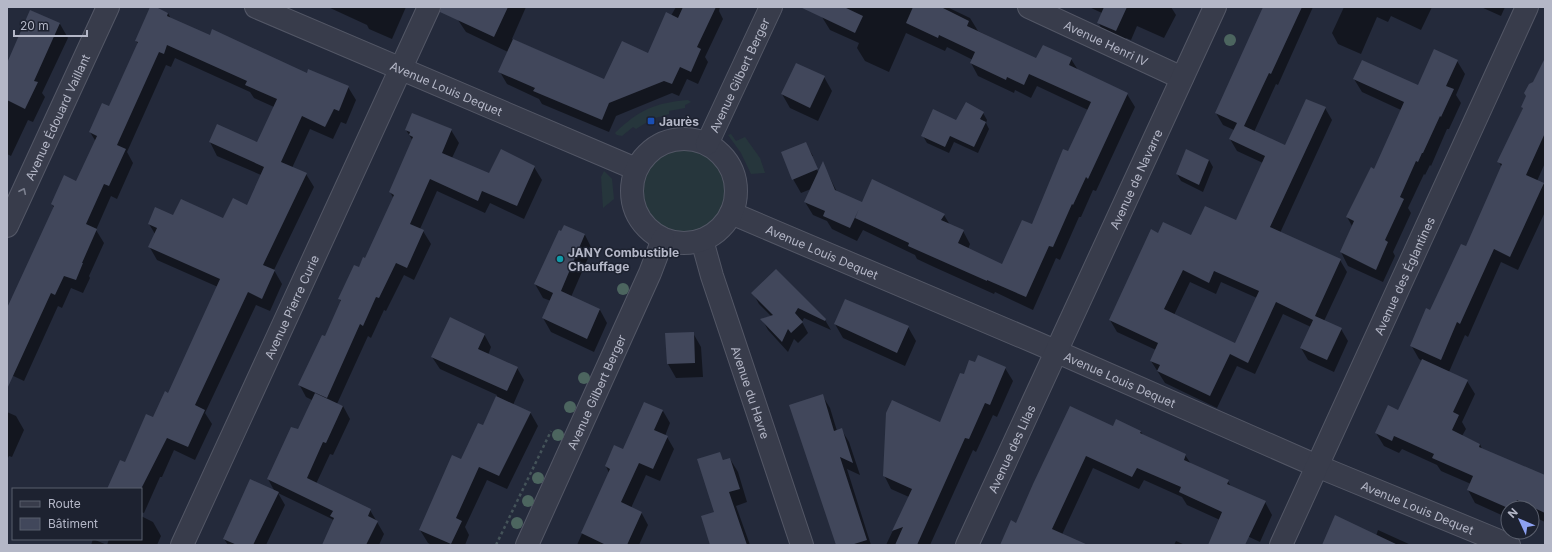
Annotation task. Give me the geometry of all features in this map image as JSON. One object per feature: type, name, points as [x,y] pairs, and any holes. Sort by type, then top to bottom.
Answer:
[{"type":"street","name":"Avenue Édouard Vaillant","points":[[7,226],[108,7]]},
{"type":"street","name":"Avenue Louis Dequet","points":[[256,7],[636,169]]},
{"type":"street","name":"Avenue Pierre Curie","points":[[182,545],[429,7]]},
{"type":"street","name":"Avenue Gilbert Berger","points":[[707,144],[771,7]]},
{"type":"street","name":"Avenue Henri IV","points":[[1030,7],[1182,78]]},
{"type":"street","name":"Avenue de Navarre","points":[[1056,351],[1215,7]]},
{"type":"street","name":"Avenue des Églantines","points":[[1281,545],[1527,7]]},
{"type":"street","points":[[674,139],[691,139],[707,144],[720,153],[730,166],[735,181],[736,197],[732,213],[714,234],[702,240],[690,243],[678,243],[663,239],[653,234],[642,224],[635,211],[631,197],[632,182],[636,169],[646,154],[659,145],[674,139]]},
{"type":"street","name":"Avenue Louis Dequet","points":[[732,213],[1056,351],[1317,466],[1509,545]]},
{"type":"street","name":"Avenue Gilbert Berger","points":[[527,545],[650,273],[663,239]]},
{"type":"street","name":"Avenue du Havre","points":[[702,240],[712,276],[802,545]]},
{"type":"street","name":"Avenue des Lilas","points":[[967,545],[1056,351]]},
{"type":"shaded area","points":[[688,100],[691,102],[685,105],[685,108],[669,111],[669,114],[652,119],[636,129],[633,127],[622,136],[615,133],[640,113],[648,109],[666,103]]},
{"type":"shaded area","points":[[731,134],[736,141],[745,137],[760,158],[765,173],[751,174],[741,153],[728,135]]},
{"type":"shaded area","points":[[684,150],[692,151],[707,157],[719,169],[725,184],[725,200],[719,215],[707,227],[692,233],[684,234],[676,233],[661,227],[649,215],[643,200],[642,192],[643,184],[649,169],[661,157],[676,151]]},
{"type":"shaded area","points":[[604,171],[612,179],[614,199],[603,208],[601,177]]},
{"type":"building","points":[[150,7],[156,7],[168,13],[167,16],[210,35],[212,29],[307,73],[308,69],[349,86],[339,111],[334,109],[325,127],[302,116],[281,162],[307,173],[263,265],[275,270],[262,299],[248,292],[195,405],[205,410],[188,447],[167,438],[142,488],[107,488],[120,460],[125,462],[146,414],[153,417],[165,391],[168,393],[220,279],[148,247],[157,228],[148,224],[155,207],[173,215],[181,199],[223,218],[233,198],[247,205],[264,167],[209,142],[217,124],[257,142],[277,99],[245,85],[247,81],[167,45],[164,54],[159,52],[117,145],[126,149],[109,186],[104,184],[86,224],[97,229],[76,280],[64,276],[55,295],[51,293],[7,389],[7,308],[54,206],[51,204],[64,175],[76,181],[97,136],[89,132],[102,103],[109,106],[138,42],[135,41]]},
{"type":"building","points":[[441,7],[508,7],[494,37],[440,12]]},
{"type":"building","points":[[683,7],[716,7],[697,47],[701,49],[691,72],[680,67],[672,84],[664,81],[609,103],[602,120],[533,91],[535,88],[498,72],[513,39],[604,79],[622,41],[648,53],[666,12],[678,18]]},
{"type":"building","points":[[800,7],[844,7],[863,16],[855,33]]},
{"type":"building","points":[[913,7],[941,7],[969,21],[967,26],[1036,58],[1043,45],[1072,58],[1069,65],[1128,93],[1088,179],[1086,177],[1053,247],[1049,246],[1026,297],[908,246],[909,243],[855,218],[859,209],[850,228],[823,216],[825,211],[804,202],[823,161],[835,190],[862,202],[872,179],[945,214],[941,220],[964,230],[958,243],[1002,264],[1022,220],[1032,224],[1063,149],[1068,151],[1091,102],[1029,74],[1024,85],[1007,77],[1006,80],[970,63],[975,52],[939,35],[938,38],[906,23]]},
{"type":"building","points":[[1104,7],[1127,7],[1116,31],[1097,23]]},
{"type":"building","points":[[1263,7],[1302,7],[1271,74],[1269,73],[1244,126],[1285,145],[1306,99],[1326,107],[1270,227],[1341,259],[1315,316],[1342,328],[1327,360],[1300,348],[1313,320],[1276,302],[1248,363],[1230,354],[1210,396],[1157,371],[1160,365],[1150,361],[1158,343],[1109,320],[1151,229],[1158,233],[1163,222],[1191,235],[1205,206],[1236,220],[1265,156],[1229,139],[1237,123],[1215,113]],"holes":[[[1183,270],[1209,283],[1214,271],[1259,291],[1235,343],[1164,309]]]},
{"type":"building","points":[[30,10],[60,23],[34,81],[38,82],[25,109],[7,100],[7,63]]},
{"type":"building","points":[[1434,49],[1458,60],[1446,86],[1454,89],[1423,153],[1418,162],[1416,161],[1400,197],[1404,199],[1385,240],[1388,242],[1376,270],[1340,252],[1354,221],[1346,217],[1371,167],[1374,169],[1404,102],[1353,79],[1362,60],[1418,85]]},
{"type":"building","points":[[1545,58],[1545,133],[1526,175],[1544,183],[1510,257],[1494,249],[1460,324],[1457,322],[1441,360],[1410,346],[1426,308],[1430,310],[1461,244],[1466,246],[1502,164],[1497,162],[1523,108],[1521,107],[1526,96],[1524,93],[1529,84],[1533,82]]},
{"type":"building","points":[[796,63],[825,76],[810,108],[781,94]]},
{"type":"building","points":[[966,102],[984,112],[980,119],[986,122],[974,147],[950,136],[945,147],[921,136],[933,109],[956,120]]},
{"type":"building","points":[[412,113],[452,129],[442,153],[489,173],[501,149],[535,166],[517,206],[482,191],[478,201],[430,179],[410,224],[424,230],[407,268],[396,263],[379,298],[376,297],[363,326],[360,324],[327,398],[298,385],[322,335],[325,336],[341,300],[338,299],[354,265],[359,267],[363,257],[365,258],[394,195],[389,192],[413,137],[409,135],[410,132],[405,130]]},
{"type":"building","points":[[806,142],[818,169],[792,180],[781,152]]},
{"type":"building","points":[[1186,149],[1209,160],[1199,185],[1176,174]]},
{"type":"building","points":[[564,225],[585,234],[561,291],[600,309],[587,339],[542,318],[553,293],[534,284],[559,230],[561,231]]},
{"type":"building","points":[[776,269],[826,319],[825,321],[798,308],[795,313],[803,322],[791,333],[788,329],[782,342],[760,319],[773,315],[751,293]]},
{"type":"building","points":[[845,299],[909,326],[897,353],[834,324]]},
{"type":"building","points":[[450,317],[485,334],[478,349],[518,367],[507,391],[431,357]]},
{"type":"building","points":[[694,332],[695,363],[667,364],[665,333]]},
{"type":"building","points":[[978,355],[1006,367],[990,405],[985,403],[969,439],[965,438],[917,545],[895,545],[903,527],[892,531],[912,489],[883,476],[886,413],[892,400],[940,422],[960,373],[964,374],[969,360],[975,362]]},
{"type":"building","points":[[1422,359],[1468,380],[1453,412],[1459,415],[1452,430],[1480,444],[1479,447],[1545,475],[1545,513],[1540,511],[1540,500],[1500,500],[1500,504],[1467,490],[1473,476],[1432,458],[1434,454],[1394,436],[1392,441],[1375,433],[1388,405],[1398,410]]},
{"type":"building","points":[[315,393],[343,406],[326,443],[323,442],[307,478],[371,509],[368,516],[378,521],[366,545],[322,545],[334,518],[330,516],[333,511],[267,479],[291,427],[298,429]]},
{"type":"building","points":[[823,394],[834,431],[842,428],[853,463],[840,457],[867,540],[851,545],[836,545],[789,405]]},
{"type":"building","points":[[496,396],[531,412],[499,476],[479,467],[456,518],[462,521],[451,544],[419,530],[452,455],[461,459],[478,423],[483,425]]},
{"type":"building","points":[[644,402],[663,410],[654,430],[668,436],[653,469],[639,463],[621,502],[642,512],[627,545],[606,545],[581,533],[610,469],[605,466],[614,445],[623,449]]},
{"type":"building","points":[[1070,406],[1113,426],[1116,419],[1141,431],[1140,433],[1186,454],[1184,460],[1229,480],[1227,484],[1266,501],[1245,545],[1208,545],[1222,512],[1179,492],[1181,487],[1137,468],[1132,477],[1086,456],[1052,529],[1088,545],[1000,545],[1011,520],[1016,523]]},
{"type":"building","points":[[720,452],[723,460],[730,458],[740,489],[729,492],[747,545],[710,545],[701,516],[714,512],[697,459]]},
{"type":"building","points":[[250,479],[279,492],[253,545],[237,545],[223,539]]},
{"type":"building","points":[[1335,515],[1398,545],[1322,545]]},
{"type":"place","name":"Jaurès","points":[[651,121]]},
{"type":"place","name":"JANY Combustible Chauffage","points":[[560,259]]}]
